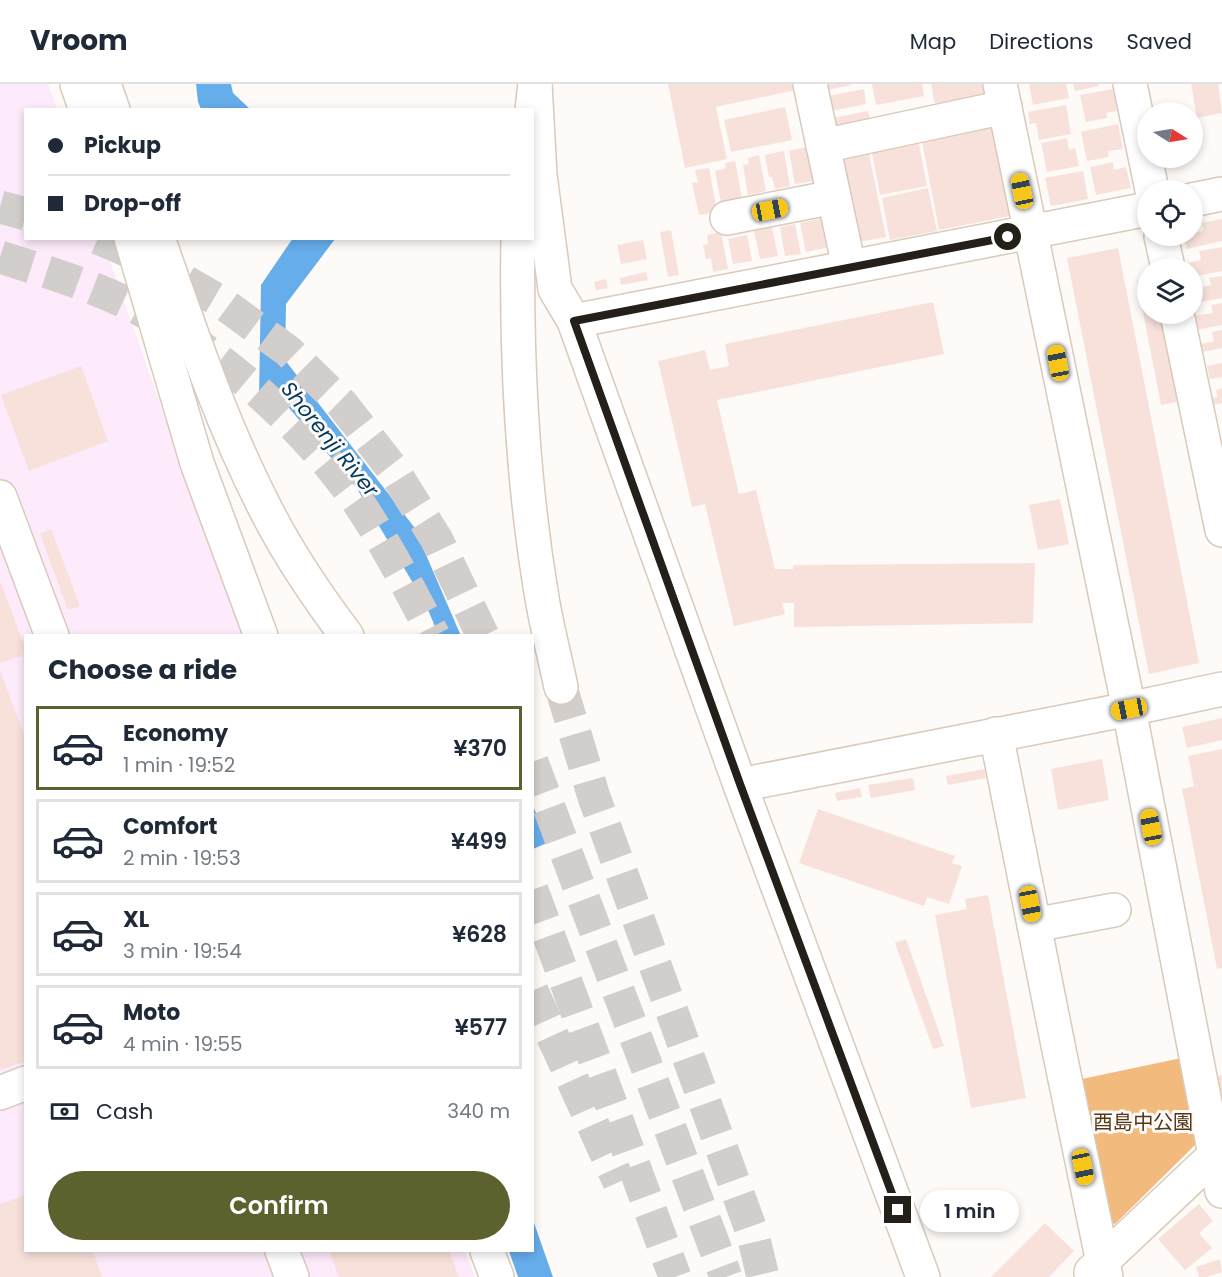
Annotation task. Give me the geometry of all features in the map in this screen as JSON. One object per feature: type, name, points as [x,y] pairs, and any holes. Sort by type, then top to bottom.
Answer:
[{"type":"main road","points":[[77,84],[85,108]]},
{"type":"main road","points":[[104,84],[112,108]]},
{"type":"main road","points":[[532,108],[535,84]]},
{"type":"main road","points":[[535,84],[540,175],[555,289],[574,321],[740,784],[923,1277]]},
{"type":"main road","points":[[810,84],[849,267]]},
{"type":"main road","points":[[1130,84],[1150,180]]},
{"type":"main road","points":[[823,146],[1002,96],[1129,709],[1218,1154],[1222,1191]]},
{"type":"main road","points":[[1203,198],[1222,194]]},
{"type":"main road","points":[[727,218],[834,197]]},
{"type":"main road","points":[[574,321],[1137,211]]},
{"type":"main road","points":[[132,240],[197,463],[260,634]]},
{"type":"main road","points":[[159,240],[209,382],[264,506],[299,567],[346,634]]},
{"type":"main road","points":[[518,240],[516,314],[529,502],[542,599],[561,687]]},
{"type":"main road","points":[[1180,324],[1222,530]]},
{"type":"main road","points":[[0,497],[51,634]]},
{"type":"main road","points":[[740,784],[1222,689]]},
{"type":"main road","points":[[996,735],[1034,925],[1098,1271]]},
{"type":"main road","points":[[1034,925],[1114,910]]},
{"type":"main road","points":[[0,1093],[24,1084]]},
{"type":"main road","points":[[1098,1271],[1218,1154]]},
{"type":"main road","points":[[282,1252],[292,1277]]},
{"type":"main road","points":[[487,1252],[497,1277]]},
{"type":"shaded area","points":[[0,84],[48,84],[57,108],[24,108],[24,240],[102,240],[241,634],[24,634],[24,1252],[465,1252],[475,1277],[0,1277]]},
{"type":"green space","name":"酉島中公園","points":[[1186,1057],[1196,1144],[1115,1224],[1104,1221],[1082,1079]]},
{"type":"water","points":[[196,84],[231,84],[233,93],[249,108],[201,108]]},
{"type":"water","name":"Shorenji River","points":[[292,240],[334,240],[286,304],[285,360],[414,527],[460,634],[438,634],[426,605],[356,487],[284,402],[259,399],[261,285]]},
{"type":"water","points":[[534,808],[549,842],[534,849]]},
{"type":"water","points":[[534,1223],[553,1277],[518,1277],[509,1252],[534,1252]]},
{"type":"building","points":[[668,84],[795,84],[796,90],[716,107],[727,159],[685,168]]},
{"type":"building","points":[[826,84],[851,84],[851,85],[827,90]]},
{"type":"building","points":[[872,84],[922,84],[924,96],[876,105]]},
{"type":"building","points":[[931,84],[984,84],[987,100],[936,110]]},
{"type":"building","points":[[1029,84],[1066,84],[1069,98],[1033,105]]},
{"type":"building","points":[[1073,84],[1098,84],[1099,86],[1075,91]]},
{"type":"building","points":[[1191,84],[1218,84],[1222,113],[1203,117],[1203,102],[1194,102]]},
{"type":"building","points":[[864,89],[866,104],[831,111],[828,96]]},
{"type":"building","points":[[1113,89],[1117,111],[1106,113],[1107,118],[1086,122],[1080,95]]},
{"type":"building","points":[[1066,105],[1071,134],[1039,140],[1036,123],[1030,124],[1028,112]]},
{"type":"building","points":[[785,107],[792,140],[731,152],[724,120]]},
{"type":"building","points":[[868,111],[871,125],[836,132],[833,118]]},
{"type":"building","points":[[1118,124],[1123,149],[1108,151],[1109,157],[1087,161],[1081,132]]},
{"type":"building","points":[[993,127],[1010,216],[939,230],[922,141]]},
{"type":"building","points":[[1067,138],[1069,150],[1075,148],[1079,166],[1047,172],[1041,143]]},
{"type":"building","points":[[919,144],[927,186],[880,195],[872,153]]},
{"type":"building","points":[[806,147],[813,181],[795,184],[789,151]]},
{"type":"building","points":[[784,151],[790,186],[775,189],[772,177],[769,177],[765,155]]},
{"type":"building","points":[[869,154],[886,237],[858,242],[841,159]]},
{"type":"building","points":[[759,155],[766,191],[748,195],[743,165],[749,164],[748,158]]},
{"type":"building","points":[[735,161],[742,198],[721,202],[715,171],[726,168],[725,163]]},
{"type":"building","points":[[1113,162],[1114,170],[1126,167],[1131,188],[1096,195],[1090,167]]},
{"type":"building","points":[[709,168],[717,212],[699,215],[692,183],[698,182],[695,170]]},
{"type":"building","points":[[1083,171],[1088,199],[1051,206],[1045,178]]},
{"type":"building","points":[[928,188],[937,231],[890,240],[882,198]]},
{"type":"building","points":[[824,218],[830,247],[806,252],[800,223]]},
{"type":"building","points":[[1222,219],[1222,241],[1203,245],[1203,223]]},
{"type":"building","points":[[795,224],[801,254],[785,256],[780,227]]},
{"type":"building","points":[[772,227],[778,256],[760,259],[754,231]]},
{"type":"building","points":[[671,230],[679,275],[668,277],[660,232]]},
{"type":"building","points":[[721,232],[728,269],[713,272],[711,258],[706,259],[703,245],[708,244],[707,235]]},
{"type":"building","points":[[747,235],[752,261],[733,264],[728,239]]},
{"type":"building","points":[[643,240],[647,259],[621,264],[617,245]]},
{"type":"building","points":[[1222,247],[1222,271],[1203,275],[1203,258],[1201,258],[1199,251]]},
{"type":"building","points":[[1118,248],[1199,663],[1149,674],[1067,258]]},
{"type":"building","points":[[646,272],[648,280],[621,285],[620,278]]},
{"type":"building","points":[[1222,276],[1222,298],[1203,302],[1203,287],[1211,285],[1209,278]]},
{"type":"building","points":[[606,279],[608,288],[596,290],[594,282]]},
{"type":"building","points":[[933,302],[944,354],[717,400],[739,494],[756,490],[775,569],[793,569],[793,565],[1035,563],[1033,623],[794,627],[794,603],[782,603],[785,614],[734,626],[705,504],[692,507],[658,361],[705,350],[710,370],[729,366],[725,344]]},
{"type":"building","points":[[1222,303],[1222,325],[1197,330],[1196,324],[1203,324],[1203,315],[1213,313],[1211,305]]},
{"type":"building","points":[[1145,324],[1164,324],[1180,401],[1161,405]]},
{"type":"building","points":[[1222,330],[1222,348],[1203,352],[1201,344],[1214,341],[1212,332]]},
{"type":"building","points":[[1222,363],[1222,377],[1210,379],[1207,366]]},
{"type":"building","points":[[81,366],[108,441],[29,471],[1,395]]},
{"type":"building","points":[[1222,388],[1222,403],[1213,405],[1212,398],[1217,397],[1216,390]]},
{"type":"building","points":[[1060,499],[1069,544],[1038,550],[1029,505]]},
{"type":"building","points":[[51,529],[80,606],[68,610],[40,534]]},
{"type":"building","points":[[0,581],[24,645],[24,655],[0,663]]},
{"type":"building","points":[[0,671],[24,734],[24,1062],[0,1070]]},
{"type":"building","points":[[1222,718],[1222,740],[1187,748],[1182,727]]},
{"type":"building","points":[[1222,749],[1222,968],[1217,969],[1182,789],[1194,786],[1188,756]]},
{"type":"building","points":[[1102,759],[1109,800],[1058,810],[1051,769]]},
{"type":"building","points":[[985,769],[986,778],[948,785],[946,776]]},
{"type":"building","points":[[913,778],[915,790],[871,798],[868,785]]},
{"type":"building","points":[[860,788],[862,797],[837,801],[835,793]]},
{"type":"building","points":[[818,809],[955,856],[952,863],[962,866],[949,904],[927,897],[924,906],[799,863]]},
{"type":"building","points":[[988,895],[1026,1098],[971,1108],[935,915],[967,909],[965,899]]},
{"type":"building","points":[[906,939],[944,1046],[933,1049],[895,943]]},
{"type":"building","points":[[1222,1075],[1222,1119],[1216,1077]]},
{"type":"building","points":[[24,1196],[24,1252],[93,1252],[102,1277],[0,1277],[0,1204]]},
{"type":"building","points":[[1199,1204],[1213,1221],[1199,1233],[1212,1248],[1185,1270],[1158,1239]]},
{"type":"building","points":[[1045,1223],[1074,1251],[1049,1277],[991,1277]]},
{"type":"building","points":[[329,1252],[449,1252],[459,1277],[339,1277]]},
{"type":"building","points":[[1220,1259],[1222,1272],[1199,1277],[1196,1267]]},
{"type":"tunnel","points":[[0,207],[24,213]]},
{"type":"tunnel","points":[[103,240],[149,260],[221,302],[288,351],[342,404],[392,468],[437,540],[482,634]]},
{"type":"tunnel","points":[[0,257],[84,285],[133,306],[198,345],[258,392],[313,446],[360,505],[390,553],[433,634]]},
{"type":"tunnel","points":[[561,687],[594,797],[753,1235],[763,1277]]},
{"type":"tunnel","points":[[534,767],[726,1277]]},
{"type":"tunnel","points":[[534,895],[675,1277]]},
{"type":"tunnel","points":[[534,995],[619,1182]]},
{"type":"route","points":[[898,1210],[740,784],[574,321],[1008,237]]}]
